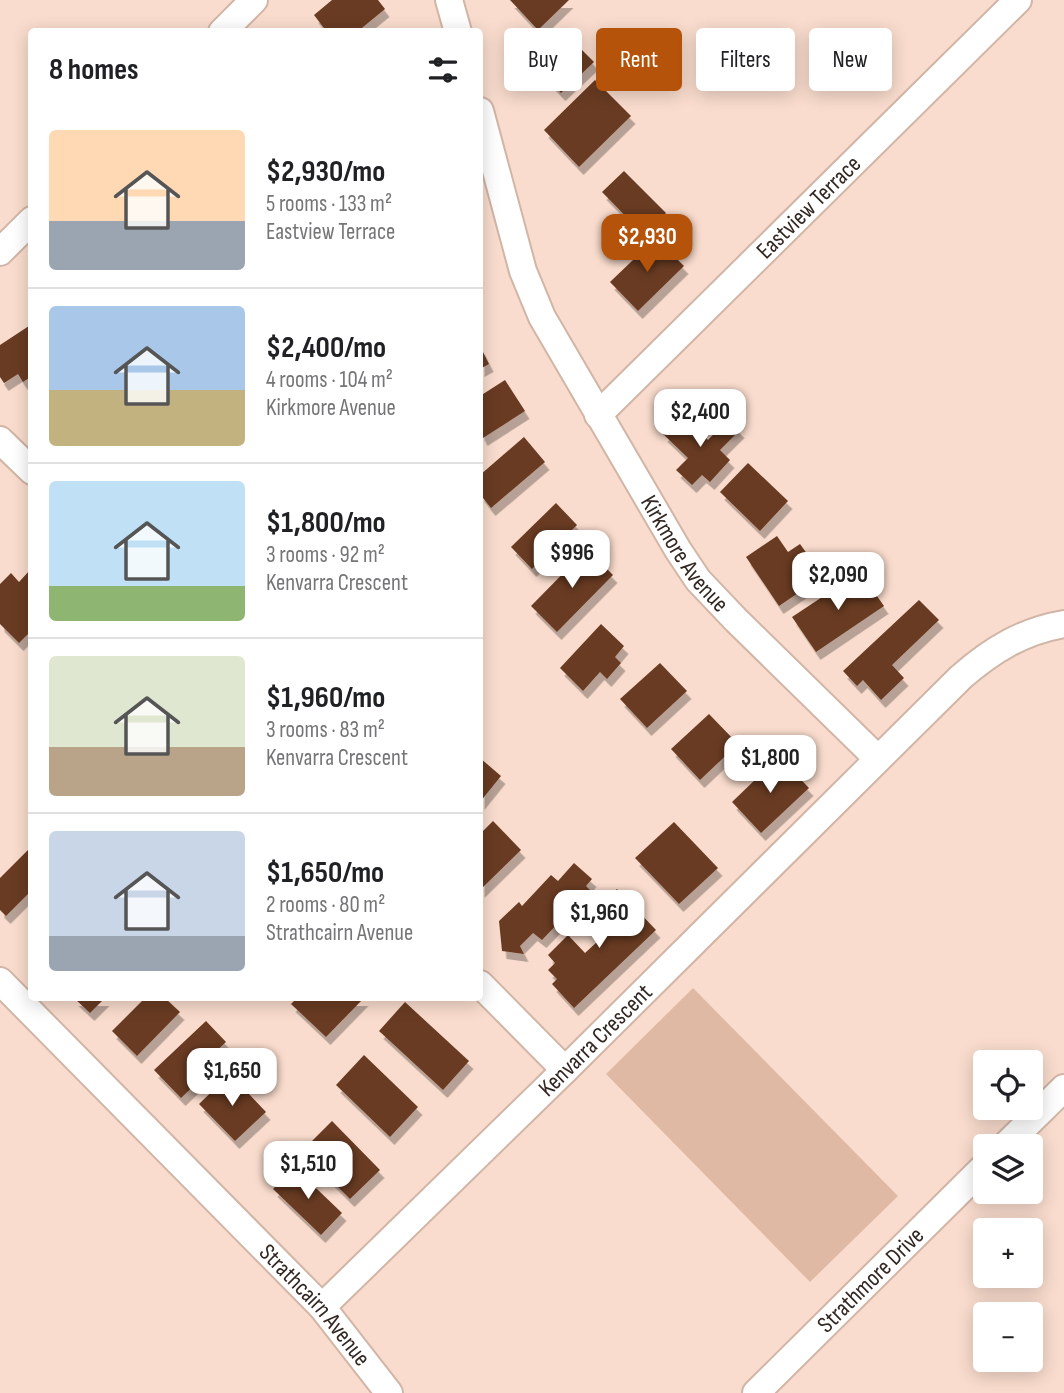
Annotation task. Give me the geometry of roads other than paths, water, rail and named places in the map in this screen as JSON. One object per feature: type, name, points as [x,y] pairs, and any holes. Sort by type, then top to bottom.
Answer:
[{"type":"street","points":[[226,28],[254,0]]},
{"type":"street","points":[[449,0],[457,28]]},
{"type":"street","name":"Eastview Terrace","points":[[598,415],[1018,0]]},
{"type":"street","name":"Kirkmore Avenue","points":[[483,122],[523,271],[542,317],[698,580],[797,682],[878,759]]},
{"type":"street","points":[[0,252],[28,224]]},
{"type":"street","points":[[0,440],[28,467]]},
{"type":"street","name":"Kenvarra Crescent","points":[[322,1307],[985,656],[1042,627],[1064,624]]},
{"type":"street","name":"Strathcairn Avenue","points":[[0,981],[322,1307],[389,1393]]},
{"type":"street","points":[[483,987],[565,1070]]},
{"type":"street","points":[[1017,1134],[1064,1088]]},
{"type":"street","name":"Strathmore Drive","points":[[756,1393],[973,1178]]}]
